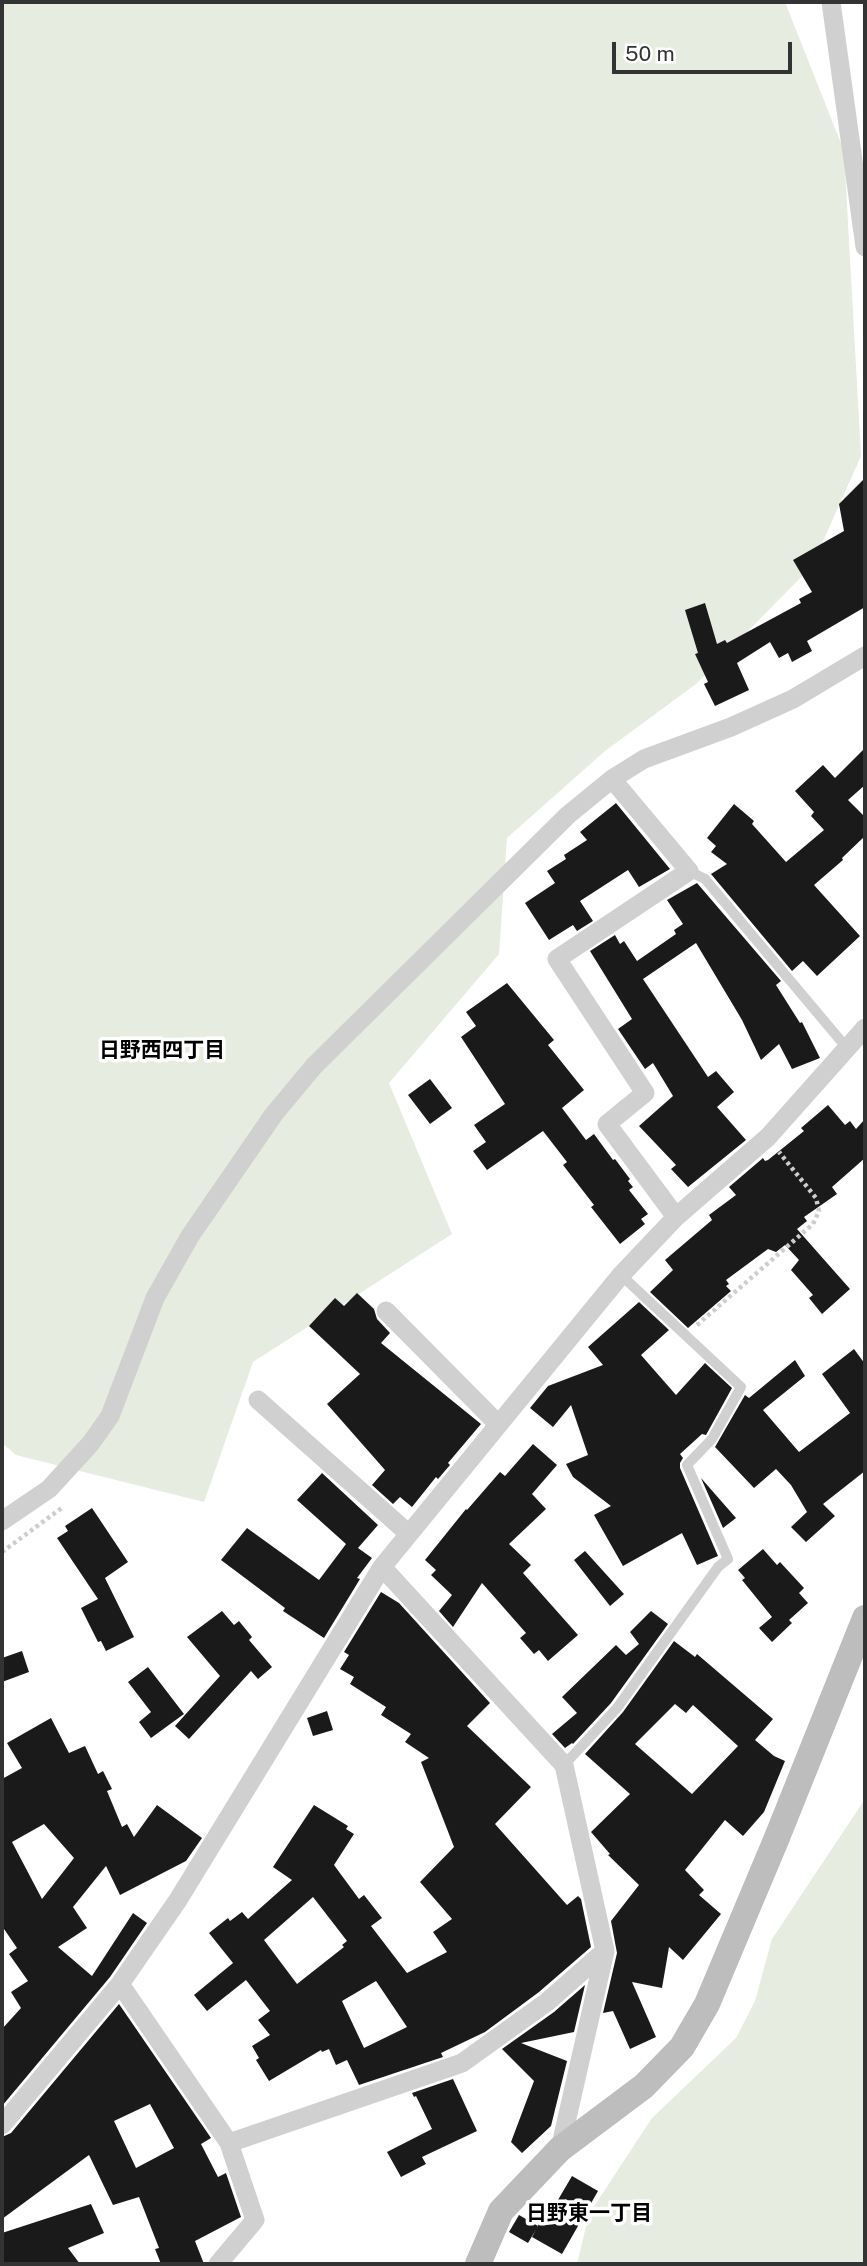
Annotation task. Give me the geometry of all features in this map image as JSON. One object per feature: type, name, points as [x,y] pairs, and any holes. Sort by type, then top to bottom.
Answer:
[{"type":"street","points":[[831,2],[865,247]]},
{"type":"street","points":[[2,1521],[49,1489],[110,1416],[155,1298],[190,1236],[274,1114],[314,1066],[568,814],[612,779],[644,759],[731,727],[793,699],[865,656]]},
{"type":"street","points":[[612,779],[689,871],[557,959],[645,1093],[607,1124],[676,1217]]},
{"type":"street","points":[[2,2125],[120,1984],[178,1900],[382,1567],[621,1275],[676,1217],[768,1137],[865,1028]]},
{"type":"street","points":[[386,1311],[498,1424]]},
{"type":"street","points":[[258,1400],[409,1534]]},
{"type":"street","points":[[382,1567],[564,1765],[605,1951],[560,2149]]},
{"type":"street","points":[[478,2264],[501,2211],[560,2149],[644,2086],[682,2047],[712,1991],[865,1618]]},
{"type":"street","points":[[229,2143],[462,2063],[547,2002],[605,1951]]},
{"type":"street","points":[[120,1984],[229,2143],[255,2220],[218,2264]]},
{"type":"lane","points":[[689,871],[705,879],[846,1048]]},
{"type":"lane","points":[[564,1765],[617,1708],[718,1567],[728,1559],[687,1465],[712,1439],[741,1387],[621,1275]]},
{"type":"path","points":[[686,1335],[813,1224],[819,1211],[816,1198],[768,1137]]},
{"type":"shaded area","points":[[2,2],[785,2],[844,151],[861,456],[812,566],[696,684],[605,751],[507,838],[499,954],[389,1083],[452,1234],[253,1362],[204,1502],[16,1455],[2,1443]]},
{"type":"shaded area","points":[[865,1799],[865,2264],[577,2264],[589,2214],[652,2118],[736,2038],[755,2001],[772,1939]]},
{"type":"building","points":[[865,478],[865,607],[807,641],[812,651],[792,662],[788,653],[779,658],[770,642],[737,663],[749,690],[715,706],[704,684],[708,682],[695,654],[698,653],[685,610],[705,603],[717,644],[725,640],[727,643],[801,603],[799,599],[812,592],[793,560],[844,531],[839,504]]},
{"type":"building","points":[[865,748],[865,785],[848,800],[865,817],[865,836],[814,885],[860,936],[817,976],[803,961],[792,971],[711,874],[727,864],[711,852],[716,846],[707,838],[734,804],[754,821],[752,824],[786,862],[824,830],[811,816],[814,812],[795,791],[823,765],[835,778]]},
{"type":"building","points":[[616,803],[670,869],[639,887],[628,870],[580,901],[593,921],[577,931],[573,925],[549,940],[525,903],[555,883],[547,871],[566,859],[564,855],[587,840],[580,832]]},
{"type":"building","points":[[697,883],[781,981],[776,985],[800,1023],[802,1022],[820,1058],[792,1069],[779,1044],[761,1060],[742,1020],[696,943],[643,979],[708,1077],[716,1071],[734,1092],[717,1107],[746,1140],[688,1187],[671,1169],[676,1165],[639,1126],[673,1096],[653,1063],[645,1069],[618,1029],[632,1019],[590,951],[615,935],[620,944],[624,941],[637,961],[676,934],[674,930],[683,924],[667,900]]},
{"type":"building","points":[[507,983],[554,1040],[548,1045],[584,1090],[562,1108],[586,1140],[594,1134],[613,1160],[615,1159],[630,1179],[628,1181],[633,1187],[629,1190],[648,1214],[641,1219],[645,1224],[620,1244],[591,1207],[594,1205],[563,1165],[567,1162],[543,1131],[487,1170],[473,1151],[486,1142],[474,1125],[505,1104],[461,1037],[476,1026],[466,1012]]},
{"type":"building","points":[[430,1079],[452,1108],[430,1124],[408,1095]]},
{"type":"building","points":[[828,1105],[845,1125],[850,1121],[856,1129],[865,1119],[865,1158],[832,1187],[837,1194],[804,1217],[807,1221],[797,1229],[850,1289],[822,1314],[809,1298],[813,1295],[791,1270],[799,1260],[785,1245],[776,1252],[768,1249],[726,1280],[729,1284],[726,1286],[731,1291],[688,1328],[650,1292],[673,1270],[665,1260],[712,1220],[709,1215],[736,1195],[729,1187],[763,1158],[768,1160],[804,1131],[801,1128]]},
{"type":"building","points":[[357,1293],[374,1309],[377,1319],[390,1333],[381,1343],[481,1424],[448,1463],[450,1465],[438,1479],[436,1477],[412,1507],[400,1497],[393,1504],[372,1485],[385,1470],[327,1404],[360,1374],[309,1326],[335,1298],[344,1306]]},
{"type":"building","points":[[639,1302],[669,1330],[641,1355],[676,1395],[705,1363],[732,1388],[706,1435],[702,1434],[680,1454],[683,1458],[680,1468],[718,1556],[697,1565],[682,1533],[623,1566],[594,1515],[611,1506],[573,1477],[566,1464],[588,1455],[571,1405],[553,1427],[530,1408],[548,1386],[603,1365],[588,1347]]},
{"type":"building","points":[[854,1349],[865,1364],[865,1471],[823,1504],[835,1516],[806,1542],[791,1527],[807,1512],[791,1485],[776,1469],[754,1488],[715,1447],[745,1395],[749,1398],[795,1360],[805,1376],[763,1410],[799,1452],[850,1413],[822,1374]]},
{"type":"building","points":[[533,1444],[557,1465],[532,1494],[546,1509],[509,1544],[531,1565],[523,1573],[578,1635],[548,1661],[539,1650],[534,1654],[520,1638],[526,1633],[482,1583],[453,1627],[439,1611],[452,1595],[431,1575],[436,1570],[425,1560],[500,1472],[505,1476]]},
{"type":"building","points":[[322,1473],[378,1525],[358,1548],[372,1558],[357,1578],[360,1579],[324,1638],[283,1611],[285,1608],[221,1560],[247,1528],[319,1580],[346,1544],[297,1500]]},
{"type":"building","points":[[701,1478],[736,1518],[723,1528]]},
{"type":"building","points":[[92,1508],[128,1562],[105,1578],[134,1637],[106,1651],[101,1641],[98,1642],[81,1608],[98,1599],[57,1538],[68,1531],[65,1526]]},
{"type":"building","points":[[763,1549],[777,1565],[780,1562],[804,1588],[799,1593],[808,1603],[789,1620],[792,1623],[772,1642],[759,1628],[772,1617],[742,1580],[745,1578],[738,1570]]},
{"type":"building","points":[[585,1551],[624,1594],[610,1606],[574,1560]]},
{"type":"building","points":[[381,1592],[399,1603],[490,1703],[467,1726],[531,1787],[495,1824],[567,1905],[578,1896],[581,1899],[591,1947],[539,1992],[485,2032],[441,2053],[443,2057],[359,2085],[347,2060],[336,2065],[329,2049],[322,2052],[321,2050],[269,2081],[256,2060],[259,2058],[252,2046],[270,2035],[258,2020],[270,2011],[246,1980],[207,2011],[194,1995],[233,1963],[209,1933],[228,1918],[230,1921],[242,1912],[248,1919],[292,1880],[273,1867],[314,1805],[348,1826],[346,1829],[354,1834],[334,1865],[359,1899],[364,1895],[382,1918],[371,1926],[407,1973],[447,1952],[433,1932],[452,1919],[420,1882],[454,1847],[421,1762],[429,1758],[405,1742],[411,1734],[381,1715],[386,1707],[350,1684],[354,1677],[340,1669],[349,1655],[344,1652]],"holes":[[[313,1897],[347,1941],[342,1945],[344,1947],[297,1984],[264,1940]],[[376,1981],[407,2027],[364,2048],[342,2001]]]},
{"type":"building","points":[[222,1611],[234,1625],[239,1621],[252,1637],[249,1640],[272,1667],[258,1679],[251,1671],[189,1739],[175,1726],[220,1676],[187,1637]]},
{"type":"building","points":[[651,1611],[668,1624],[611,1703],[573,1744],[565,1748],[552,1734],[577,1713],[562,1697],[616,1645],[626,1655],[639,1644],[630,1632]]},
{"type":"building","points":[[674,1641],[695,1657],[697,1654],[773,1719],[755,1740],[774,1756],[785,1761],[764,1812],[743,1836],[725,1820],[685,1870],[704,1890],[699,1895],[721,1914],[683,1960],[669,1947],[662,1988],[632,1982],[656,2037],[630,2049],[613,2011],[603,2013],[617,1953],[611,1921],[639,1885],[608,1855],[610,1854],[591,1832],[630,1794],[585,1754],[623,1712]],"holes":[[[675,1704],[686,1713],[693,1705],[738,1746],[692,1794],[635,1744]]]},
{"type":"building","points":[[22,1651],[29,1672],[2,1682],[2,1658]]},
{"type":"building","points":[[148,1667],[184,1714],[151,1738],[139,1722],[151,1712],[128,1682]]},
{"type":"building","points":[[327,1711],[333,1730],[313,1736],[307,1718]]},
{"type":"building","points":[[51,1718],[69,1753],[85,1746],[98,1774],[103,1771],[112,1789],[107,1791],[122,1827],[127,1824],[134,1837],[157,1805],[202,1838],[186,1861],[120,1895],[106,1866],[73,1907],[87,1928],[58,1947],[92,1976],[133,1913],[147,1923],[110,1977],[2,2106],[2,2029],[21,2008],[11,1992],[28,1981],[9,1954],[17,1948],[2,1926],[2,1779],[22,1768],[7,1743]],"holes":[[[44,1824],[74,1858],[42,1899],[12,1842]]]},
{"type":"building","points":[[585,1985],[574,2032],[521,2043],[567,2061],[551,2126],[522,2153],[511,2142],[534,2081],[502,2049],[554,2012]]},
{"type":"building","points":[[119,2004],[211,2138],[201,2144],[218,2177],[226,2173],[241,2217],[195,2241],[204,2264],[161,2264],[155,2249],[159,2248],[139,2197],[113,2205],[89,2155],[2,2219],[2,2137],[11,2133]],"holes":[[[150,2104],[174,2148],[136,2168],[114,2121]]]},
{"type":"building","points":[[453,2079],[477,2131],[422,2157],[426,2164],[401,2177],[387,2152],[432,2129],[412,2093]]},
{"type":"building","points":[[572,2176],[598,2191],[562,2254],[532,2237],[541,2220],[545,2222]]},
{"type":"building","points":[[91,2204],[104,2233],[68,2248],[80,2264],[2,2264],[2,2233]]},
{"type":"building","points":[[519,2215],[538,2226],[528,2243],[509,2232]]},
{"type":"district","name":"日野西四丁目","points":[[162,1051]]},
{"type":"district","name":"日野東一丁目","points":[[589,2214]]}]
